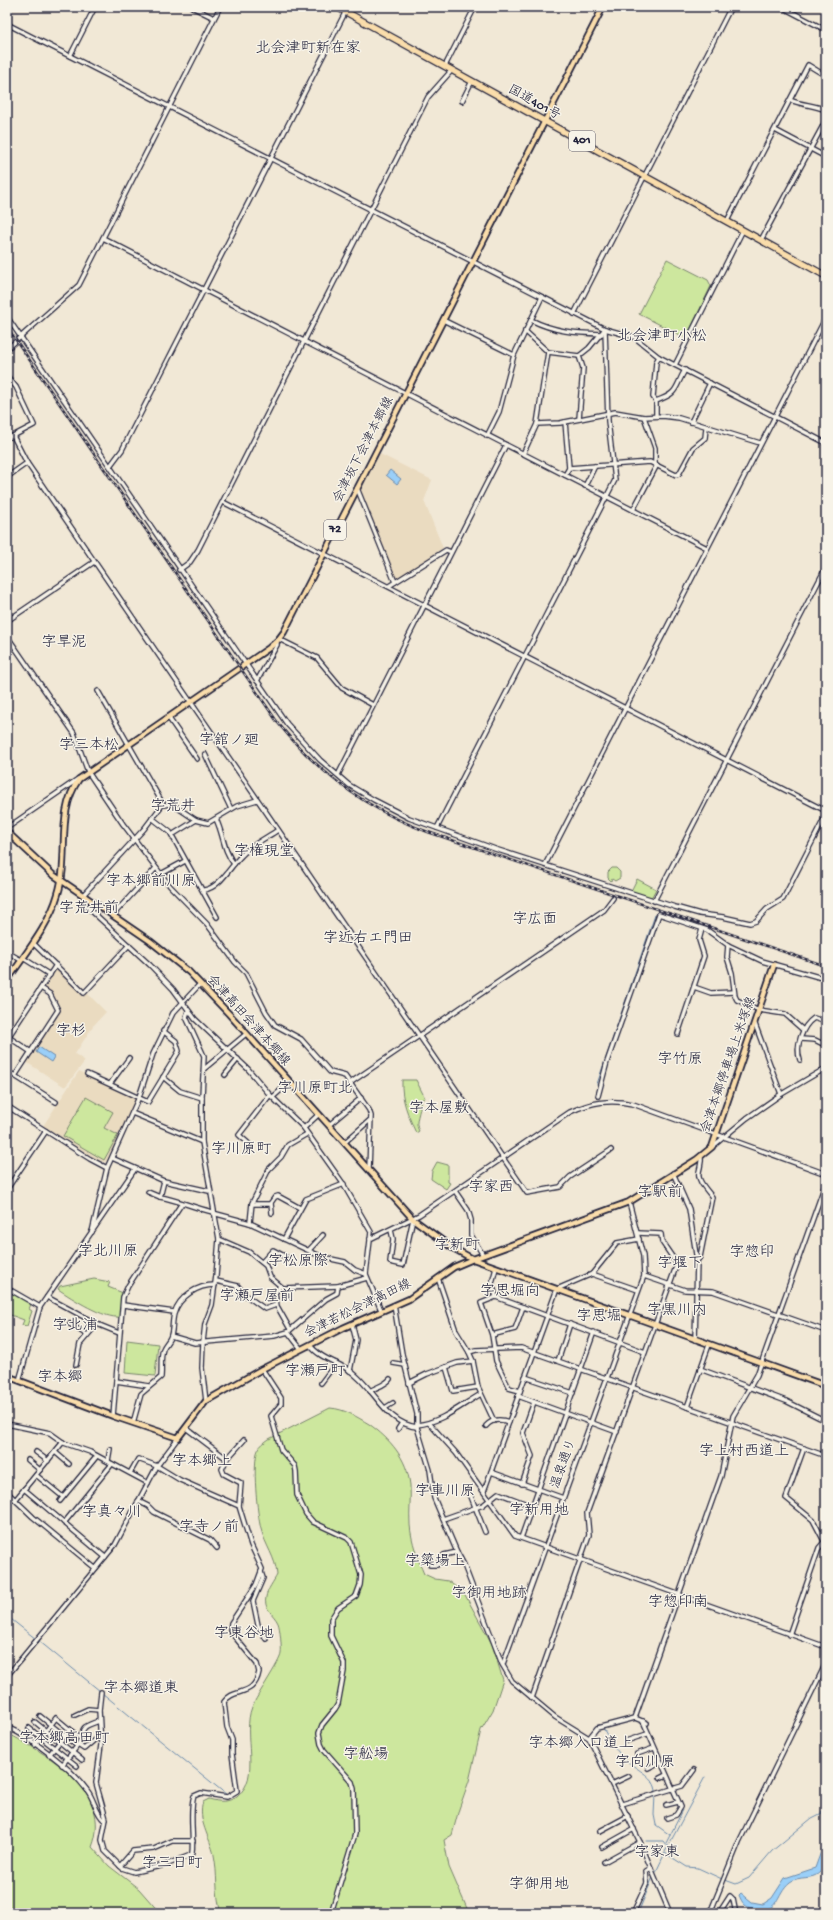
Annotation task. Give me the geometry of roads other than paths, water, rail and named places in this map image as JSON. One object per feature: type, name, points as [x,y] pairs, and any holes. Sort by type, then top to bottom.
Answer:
[{"type":"highway","name":"国道401号","points":[[337,7],[347,9],[452,70],[826,276]]},
{"type":"main road","name":"会津坂下会津本郷線","points":[[7,981],[33,943],[53,909],[62,882],[66,810],[69,795],[79,779],[278,640],[324,554],[603,7]]},
{"type":"main road","name":"会津高田会津本郷線","points":[[7,832],[39,864],[62,882],[84,895],[166,953],[200,984],[413,1219],[451,1248],[473,1259]]},
{"type":"main road","name":"会津本郷停車場上米塚線","points":[[473,1259],[630,1202],[701,1156],[712,1147],[718,1134],[774,965]]},
{"type":"main road","points":[[473,1259],[826,1386]]},
{"type":"main road","name":"会津若松会津高田線","points":[[178,1438],[206,1401],[301,1349],[409,1298],[454,1267],[473,1259]]},
{"type":"main road","points":[[7,1376],[133,1424],[178,1438]]},
{"type":"street","points":[[70,56],[95,7]]},
{"type":"street","points":[[192,7],[214,18]]},
{"type":"street","points":[[7,349],[79,285],[220,7]]},
{"type":"street","points":[[445,66],[475,7]]},
{"type":"street","points":[[574,314],[731,7]]},
{"type":"street","points":[[782,7],[826,30]]},
{"type":"street","points":[[110,466],[122,450],[347,9]]},
{"type":"street","points":[[7,24],[605,330],[634,337],[660,357],[674,365],[826,443]]},
{"type":"street","points":[[726,221],[808,65],[825,75],[826,68]]},
{"type":"street","points":[[179,570],[193,559],[305,342],[428,97],[452,70]]},
{"type":"street","points":[[462,101],[472,81]]},
{"type":"street","points":[[790,100],[801,105],[826,110]]},
{"type":"street","points":[[760,240],[826,120]]},
{"type":"street","points":[[775,130],[826,157]]},
{"type":"street","points":[[674,365],[743,230]]},
{"type":"street","points":[[103,238],[707,548]]},
{"type":"street","points":[[487,436],[499,412],[514,355],[542,297]]},
{"type":"street","points":[[7,317],[110,466],[179,570],[293,732],[320,760],[364,795],[384,806],[437,828],[654,901],[700,914],[753,923],[767,909],[783,899],[826,815]]},
{"type":"street","points":[[545,865],[760,443],[826,317]]},
{"type":"street","points":[[443,320],[514,355]]},
{"type":"street","points":[[531,320],[547,328],[558,331],[602,334]]},
{"type":"street","points":[[579,356],[605,330]]},
{"type":"street","points":[[437,828],[615,480],[612,466],[608,413],[605,330]]},
{"type":"street","points":[[525,331],[548,352],[579,356]]},
{"type":"street","points":[[523,454],[537,424],[548,352]]},
{"type":"street","points":[[579,356],[583,368],[579,419]]},
{"type":"street","points":[[656,415],[656,401],[654,397],[655,367],[656,362],[660,357]]},
{"type":"street","points":[[656,401],[663,400],[675,391],[685,370]]},
{"type":"street","points":[[7,376],[16,387],[34,425],[7,438]]},
{"type":"street","points":[[691,422],[710,383]]},
{"type":"street","points":[[537,424],[565,422],[619,412],[644,417],[656,415],[679,418],[706,428],[760,443]]},
{"type":"street","points":[[634,510],[656,464],[655,448],[644,417]]},
{"type":"street","points":[[565,422],[569,468],[565,475]]},
{"type":"street","points":[[569,468],[650,462],[679,474],[693,448],[705,438],[706,428]]},
{"type":"street","points":[[13,436],[27,463],[94,562],[527,1193],[530,1194],[560,1187],[570,1177],[611,1150]]},
{"type":"street","points":[[338,775],[506,445]]},
{"type":"street","points":[[7,476],[27,463]]},
{"type":"street","points":[[585,486],[595,466]]},
{"type":"street","points":[[357,488],[395,582]]},
{"type":"street","points":[[223,502],[826,811]]},
{"type":"street","points":[[389,586],[446,550],[451,552]]},
{"type":"street","points":[[7,621],[94,562]]},
{"type":"street","points":[[654,901],[826,567]]},
{"type":"street","points":[[7,636],[74,733],[88,772],[134,839],[182,900],[207,924],[235,962],[246,973],[275,1025],[281,1030],[295,1034],[308,1045],[330,1072],[343,1075],[361,1098],[369,1110],[369,1170]]},
{"type":"street","points":[[257,681],[277,645],[278,640],[317,658],[342,688],[373,705]]},
{"type":"street","points":[[98,691],[162,805]]},
{"type":"street","points":[[168,717],[196,759]]},
{"type":"street","points":[[205,754],[231,809]]},
{"type":"street","points":[[7,828],[79,779]]},
{"type":"street","points":[[258,800],[231,809],[208,823],[196,820],[172,804],[162,805],[84,895],[83,903],[162,977],[188,1011],[238,1059],[271,1096],[304,1128],[344,1184],[367,1222],[371,1232],[367,1276],[381,1310]]},
{"type":"street","points":[[152,818],[172,835],[185,861],[204,890],[217,917]]},
{"type":"street","points":[[216,819],[224,838],[226,853],[234,864]]},
{"type":"street","points":[[172,835],[196,820]]},
{"type":"street","points":[[204,890],[208,890],[225,876],[247,850],[278,830]]},
{"type":"street","points":[[161,874],[185,861]]},
{"type":"street","points":[[113,915],[156,868]]},
{"type":"street","points":[[350,1083],[604,910],[613,898]]},
{"type":"street","points":[[598,1096],[610,1055],[659,914],[702,928],[717,936],[728,945],[774,965],[809,973],[822,978]]},
{"type":"street","points":[[678,1034],[704,956],[699,940],[702,928]]},
{"type":"street","points":[[33,943],[84,993],[129,945]]},
{"type":"street","points":[[728,945],[727,957],[732,973],[734,996],[740,1003],[759,1010],[785,1014],[803,1030]]},
{"type":"street","points":[[7,952],[50,975]]},
{"type":"street","points":[[31,1052],[7,1038],[56,966]]},
{"type":"street","points":[[92,1232],[107,1168],[132,1113],[153,1054],[173,1013],[200,984]]},
{"type":"street","points":[[694,987],[711,993],[734,992]]},
{"type":"street","points":[[15,1076],[58,1010],[50,994],[41,988]]},
{"type":"street","points":[[188,1011],[186,1017],[203,1051],[204,1070],[202,1098],[202,1142],[209,1191],[219,1239],[212,1305],[205,1324],[203,1342],[202,1368],[206,1401]]},
{"type":"street","points":[[800,1060],[797,1053],[803,1030],[812,1018],[826,1022]]},
{"type":"street","points":[[755,1024],[781,1094]]},
{"type":"street","points":[[87,1074],[148,1102],[179,1051],[176,1041],[164,1031]]},
{"type":"street","points":[[204,1070],[246,1034]]},
{"type":"street","points":[[801,1039],[815,1040],[825,1045]]},
{"type":"street","points":[[110,1084],[129,1058]]},
{"type":"street","points":[[225,1075],[238,1059]]},
{"type":"street","points":[[712,1147],[747,1118],[781,1094],[826,1068]]},
{"type":"street","points":[[7,1071],[56,1102]]},
{"type":"street","points":[[163,1077],[180,1090],[202,1098]]},
{"type":"street","points":[[248,1143],[239,1135],[271,1096],[290,1082]]},
{"type":"street","points":[[329,1125],[361,1098]]},
{"type":"street","points":[[370,1239],[413,1219],[570,1112],[584,1106],[610,1101],[633,1104],[826,1174]]},
{"type":"street","points":[[7,1106],[107,1168]]},
{"type":"street","points":[[132,1113],[202,1142]]},
{"type":"street","points":[[304,1128],[319,1114]]},
{"type":"street","points":[[344,1143],[370,1120]]},
{"type":"street","points":[[7,1189],[46,1131]]},
{"type":"street","points":[[250,1223],[252,1204],[269,1169],[281,1157],[284,1150],[291,1142],[308,1134]]},
{"type":"street","points":[[697,1261],[700,1257],[712,1197],[700,1179],[701,1156]]},
{"type":"street","points":[[112,1158],[164,1181],[209,1191]]},
{"type":"street","points":[[19,1381],[40,1307],[135,1169]]},
{"type":"street","points":[[673,1173],[689,1209],[697,1261],[695,1340]]},
{"type":"street","points":[[160,1197],[164,1181]]},
{"type":"street","points":[[635,1718],[721,1476],[734,1414],[762,1363],[826,1182]]},
{"type":"street","points":[[284,1239],[300,1208],[309,1196],[344,1184]]},
{"type":"street","points":[[455,1191],[468,1210],[471,1220],[471,1235],[483,1255]]},
{"type":"street","points":[[148,1192],[160,1197],[176,1200],[196,1209],[250,1223],[322,1257],[345,1262],[355,1270],[367,1276]]},
{"type":"street","points":[[272,1213],[271,1203],[275,1197],[278,1196],[300,1208]]},
{"type":"street","points":[[630,1202],[638,1233],[644,1266],[644,1276],[685,1290],[713,1291],[826,1332]]},
{"type":"street","points":[[113,1416],[123,1297],[128,1286],[182,1203]]},
{"type":"street","points":[[252,1204],[271,1203]]},
{"type":"street","points":[[391,1230],[393,1239],[390,1262],[403,1266],[413,1219]]},
{"type":"street","points":[[532,1698],[589,1535],[587,1513],[633,1388],[677,1261],[667,1250],[661,1234],[638,1233]]},
{"type":"street","points":[[309,1250],[324,1235]]},
{"type":"street","points":[[219,1239],[249,1252],[262,1262],[268,1269],[270,1277],[280,1286],[286,1288],[338,1286],[367,1276]]},
{"type":"street","points":[[484,1491],[556,1290],[561,1286],[592,1274],[615,1244],[639,1239]]},
{"type":"street","points":[[262,1262],[273,1250],[286,1257]]},
{"type":"street","points":[[496,1268],[492,1283],[496,1297]]},
{"type":"street","points":[[592,1274],[638,1290]]},
{"type":"street","name":"温泉通り","points":[[502,1664],[546,1547],[628,1316],[644,1276]]},
{"type":"street","points":[[438,1278],[453,1325],[473,1361],[478,1387],[494,1421]]},
{"type":"street","points":[[133,1424],[141,1394],[160,1378],[163,1350],[171,1336],[174,1312],[181,1301],[194,1290],[215,1283],[238,1286],[244,1294],[262,1308],[265,1309],[276,1305]]},
{"type":"street","points":[[280,1286],[275,1293],[276,1305],[289,1331],[301,1349]]},
{"type":"street","points":[[171,1336],[195,1343],[274,1336],[289,1331],[326,1299],[337,1293],[338,1286]]},
{"type":"street","points":[[8,1289],[40,1307]]},
{"type":"street","points":[[520,1391],[509,1388],[496,1361],[492,1335],[481,1303],[496,1297],[619,1341],[645,1352]]},
{"type":"street","points":[[47,1298],[97,1324],[119,1333]]},
{"type":"street","points":[[123,1305],[174,1312]]},
{"type":"street","points":[[394,1305],[405,1365],[417,1414],[417,1426],[430,1470],[434,1498],[464,1565],[502,1664],[512,1681],[555,1717],[589,1738],[628,1816],[670,1913]]},
{"type":"street","points":[[492,1335],[515,1329],[523,1307]]},
{"type":"street","points":[[70,1324],[87,1335]]},
{"type":"street","points":[[76,1365],[80,1344],[97,1324]]},
{"type":"street","points":[[350,1371],[356,1340],[352,1324]]},
{"type":"street","points":[[558,1362],[570,1324]]},
{"type":"street","points":[[521,1538],[594,1332]]},
{"type":"street","points":[[310,1345],[350,1371],[385,1408],[402,1423],[417,1426],[430,1423],[447,1415],[481,1394]]},
{"type":"street","points":[[687,1407],[709,1345]]},
{"type":"street","points":[[469,1352],[481,1348],[521,1348],[826,1456]]},
{"type":"street","points":[[409,1383],[427,1374],[457,1363],[473,1361]]},
{"type":"street","points":[[321,1383],[336,1363]]},
{"type":"street","points":[[393,1363],[405,1365]]},
{"type":"street","points":[[446,1367],[453,1391],[478,1387]]},
{"type":"street","points":[[262,1369],[281,1398],[281,1404],[271,1416],[281,1450],[295,1466],[298,1500],[313,1522],[346,1538],[351,1542],[361,1575],[360,1585],[356,1596],[338,1608],[330,1619],[331,1636],[344,1663],[344,1671],[338,1704],[322,1725],[319,1733],[324,1750],[352,1782],[354,1789],[355,1834],[331,1913]]},
{"type":"street","points":[[700,1369],[750,1387],[826,1420]]},
{"type":"street","points":[[525,1377],[573,1393]]},
{"type":"street","points":[[370,1391],[379,1385],[387,1383],[390,1379]]},
{"type":"street","points":[[116,1381],[149,1386]]},
{"type":"street","points":[[518,1396],[617,1432]]},
{"type":"street","points":[[522,1484],[532,1456],[523,1433],[534,1402]]},
{"type":"street","points":[[385,1408],[393,1403]]},
{"type":"street","points":[[486,1426],[501,1419],[509,1422]]},
{"type":"street","points":[[398,1429],[402,1423]]},
{"type":"street","points":[[430,1423],[456,1453],[515,1536],[826,1647]]},
{"type":"street","points":[[7,1424],[45,1431],[63,1442],[108,1461],[148,1483]]},
{"type":"street","points":[[186,1428],[227,1459]]},
{"type":"street","points":[[7,1676],[115,1545],[157,1466],[178,1438]]},
{"type":"street","points":[[244,1440],[227,1459],[223,1465],[222,1471],[224,1474],[241,1483],[239,1506],[250,1545],[261,1565],[263,1578],[253,1601],[258,1625],[266,1639]]},
{"type":"street","points":[[16,1499],[63,1442]]},
{"type":"street","points":[[789,1635],[819,1548],[825,1541],[813,1520],[786,1498],[804,1448]]},
{"type":"street","points":[[108,1461],[110,1449]]},
{"type":"street","points":[[36,1452],[48,1461]]},
{"type":"street","points":[[55,1452],[69,1464]]},
{"type":"street","points":[[36,1475],[61,1499],[97,1456]]},
{"type":"street","points":[[130,1473],[138,1459],[157,1466],[180,1480],[239,1506]]},
{"type":"street","points":[[28,1460],[40,1470]]},
{"type":"street","points":[[64,1523],[112,1464]]},
{"type":"street","points":[[491,1472],[563,1498]]},
{"type":"street","points":[[24,1489],[105,1557]]},
{"type":"street","points":[[7,1492],[33,1517],[95,1568]]},
{"type":"street","points":[[443,1519],[483,1505],[498,1493],[532,1506]]},
{"type":"street","points":[[470,1494],[485,1532]]},
{"type":"street","points":[[138,1501],[148,1506],[154,1512],[210,1540],[217,1548]]},
{"type":"street","points":[[430,1565],[437,1564],[446,1554],[457,1552]]},
{"type":"street","points":[[101,1692],[99,1710],[100,1736],[96,1783],[105,1821],[103,1846],[109,1857],[129,1872],[134,1872],[165,1865],[190,1855],[192,1853],[193,1841],[192,1809],[194,1796],[201,1793],[228,1797],[237,1791],[232,1754],[232,1740],[227,1727],[224,1702],[232,1694],[244,1692],[251,1687],[259,1672],[257,1664],[230,1632],[231,1623],[256,1585],[261,1572]]},
{"type":"street","points":[[710,1913],[739,1842],[826,1663]]},
{"type":"street","points":[[76,1715],[88,1709],[99,1710]]},
{"type":"street","points":[[40,1716],[84,1749],[100,1736]]},
{"type":"street","points":[[35,1745],[56,1718],[80,1738]]},
{"type":"street","points":[[589,1738],[597,1728],[635,1718],[645,1722],[648,1734],[673,1789],[680,1810],[676,1815],[667,1818]]},
{"type":"street","points":[[62,1765],[77,1745],[84,1728],[99,1721]]},
{"type":"street","points":[[35,1722],[82,1760]]},
{"type":"street","points":[[7,1727],[22,1734],[62,1765],[87,1790],[99,1816],[105,1821]]},
{"type":"street","points":[[29,1728],[77,1766]]},
{"type":"street","points":[[49,1755],[70,1729]]},
{"type":"street","points":[[626,1741],[648,1734]]},
{"type":"street","points":[[637,1754],[654,1748]]},
{"type":"street","points":[[648,1768],[660,1762]]},
{"type":"street","points":[[622,1804],[682,1786],[694,1770]]},
{"type":"street","points":[[660,1778],[666,1775]]},
{"type":"street","points":[[612,1784],[629,1776]]},
{"type":"street","points":[[666,1804],[678,1802]]},
{"type":"street","points":[[600,1831],[628,1816]]},
{"type":"street","points":[[602,1847],[634,1830]]},
{"type":"street","points":[[120,1866],[133,1851],[154,1849],[172,1841],[193,1841]]},
{"type":"street","points":[[604,1862],[640,1842]]},
{"type":"street","points":[[634,1913],[647,1883],[646,1871],[652,1869]]},
{"type":"street","points":[[719,1913],[730,1896],[733,1899],[735,1909]]},
{"type":"water","points":[[390,470],[401,479],[397,484],[386,475]]},
{"type":"water","points":[[39,1047],[54,1057],[51,1062],[36,1052]]},
{"type":"water","points":[[826,1838],[825,1864],[818,1874],[790,1882],[773,1906],[768,1909],[754,1909],[746,1906],[739,1895],[741,1893],[752,1902],[763,1904],[772,1898],[785,1878],[815,1868]]},
{"type":"waterway","points":[[597,1084],[655,915]]},
{"type":"waterway","points":[[819,1018],[826,997]]},
{"type":"waterway","points":[[7,1616],[36,1639]]},
{"type":"waterway","points":[[39,1641],[100,1691]]},
{"type":"waterway","points":[[102,1693],[227,1795]]},
{"type":"waterway","points":[[603,1728],[623,1758],[645,1774],[653,1782],[656,1792]]},
{"type":"waterway","points":[[665,1852],[705,1777]]},
{"type":"waterway","points":[[655,1795],[654,1815],[656,1825],[670,1835]]},
{"type":"waterway","points":[[668,1846],[666,1843],[683,1810]]},
{"type":"waterway","points":[[821,1812],[826,1810]]},
{"type":"waterway","points":[[725,1880],[736,1884],[749,1878],[772,1851],[812,1818],[826,1811]]},
{"type":"waterway","points":[[646,1841],[663,1841],[666,1845]]},
{"type":"waterway","points":[[655,1874],[665,1853],[687,1867],[698,1868],[722,1879]]},
{"type":"waterway","points":[[638,1913],[653,1877]]},
{"type":"railway","points":[[7,327],[278,723],[293,741],[327,774],[365,801],[385,813],[428,832],[826,966]]},
{"type":"district","name":"北会津町新在家","points":[[308,49]]},
{"type":"district","name":"北会津町小松","points":[[662,337]]},
{"type":"district","name":"字旱泥","points":[[64,643]]},
{"type":"district","name":"字舘ノ廻","points":[[229,741]]},
{"type":"district","name":"字三本松","points":[[89,746]]},
{"type":"district","name":"字荒井","points":[[173,807]]},
{"type":"district","name":"字権現堂","points":[[264,852]]},
{"type":"district","name":"字本郷前川原","points":[[151,882]]},
{"type":"district","name":"字荒井前","points":[[89,909]]},
{"type":"district","name":"字広面","points":[[535,920]]},
{"type":"district","name":"字近右エ門田","points":[[368,939]]},
{"type":"district","name":"字杉","points":[[71,1032]]},
{"type":"district","name":"字竹原","points":[[680,1060]]},
{"type":"district","name":"字川原町北","points":[[315,1089]]},
{"type":"district","name":"字本屋敷","points":[[439,1109]]},
{"type":"district","name":"字川原町","points":[[241,1150]]},
{"type":"district","name":"字家西","points":[[491,1188]]},
{"type":"district","name":"字駅前","points":[[660,1193]]},
{"type":"district","name":"字新町","points":[[457,1246]]},
{"type":"district","name":"字北川原","points":[[108,1252]]},
{"type":"district","name":"字惣印","points":[[752,1253]]},
{"type":"district","name":"字松原際","points":[[298,1262]]},
{"type":"district","name":"字堰下","points":[[680,1264]]},
{"type":"district","name":"字思堀向","points":[[510,1292]]},
{"type":"district","name":"字瀬戸屋前","points":[[257,1297]]},
{"type":"district","name":"字黒川内","points":[[677,1311]]},
{"type":"district","name":"字思堀","points":[[599,1317]]},
{"type":"district","name":"字北浦","points":[[75,1326]]},
{"type":"district","name":"字瀬戸町","points":[[315,1372]]},
{"type":"district","name":"字本郷","points":[[60,1378]]},
{"type":"district","name":"字上村西道上","points":[[744,1452]]},
{"type":"district","name":"字本郷上","points":[[202,1462]]},
{"type":"district","name":"字車川原","points":[[445,1492]]},
{"type":"district","name":"字新用地","points":[[539,1511]]},
{"type":"district","name":"字真々川","points":[[112,1513]]},
{"type":"district","name":"字寺ノ前","points":[[209,1528]]},
{"type":"district","name":"字簗場上","points":[[435,1562]]},
{"type":"district","name":"字御用地跡","points":[[489,1594]]},
{"type":"district","name":"字惣印南","points":[[678,1603]]},
{"type":"district","name":"字東谷地","points":[[244,1634]]},
{"type":"district","name":"字本郷道東","points":[[141,1689]]},
{"type":"district","name":"字本郷高田町","points":[[64,1739]]},
{"type":"district","name":"字本郷入口道上","points":[[581,1744]]},
{"type":"district","name":"字舩場","points":[[366,1755]]},
{"type":"district","name":"字向川原","points":[[645,1763]]},
{"type":"district","name":"字家東","points":[[657,1853]]},
{"type":"district","name":"字三日町","points":[[172,1864]]},
{"type":"district","name":"字御用地","points":[[539,1885]]}]
